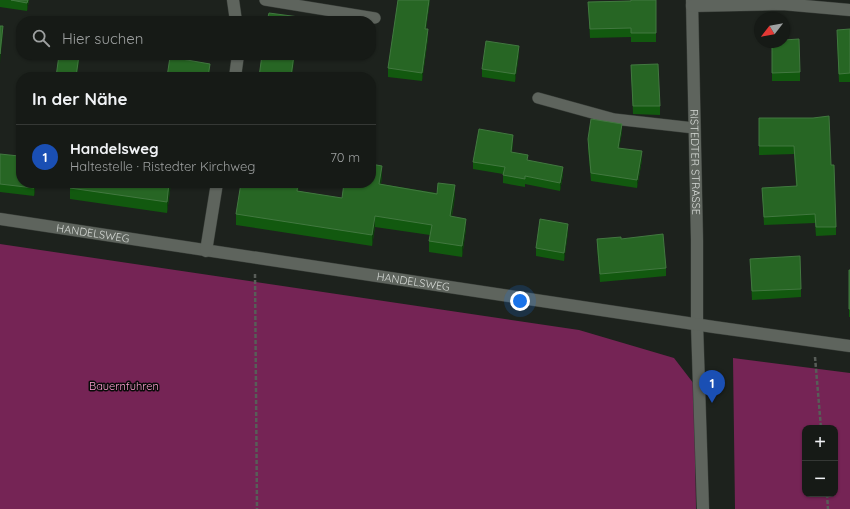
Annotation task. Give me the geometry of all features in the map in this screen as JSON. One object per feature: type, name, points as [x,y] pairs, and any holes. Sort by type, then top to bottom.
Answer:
[{"type":"street","points":[[233,0],[235,16]]},
{"type":"street","points":[[692,3],[782,4],[850,10]]},
{"type":"street","name":"RISTEDTER STRASSE","points":[[692,3],[697,240],[697,324],[703,509]]},
{"type":"street","points":[[236,72],[237,60]]},
{"type":"street","points":[[206,251],[216,188]]},
{"type":"street","name":"HANDELSWEG","points":[[0,220],[850,346]]},
{"type":"lane","points":[[265,0],[363,16]]},
{"type":"lane","points":[[538,98],[614,119],[694,128]]},
{"type":"path","points":[[255,258],[256,509]]},
{"type":"path","points":[[814,341],[821,425]]},
{"type":"path","points":[[827,497],[828,509]]},
{"type":"green space","name":"Bauernfuhren","points":[[0,244],[579,330],[674,358],[694,384],[696,509],[0,509]]},
{"type":"green space","points":[[733,358],[850,373],[850,509],[735,509]]},
{"type":"building","points":[[11,0],[28,0],[27,3]]},
{"type":"building","points":[[398,0],[429,0],[425,29],[428,29],[422,73],[388,68]]},
{"type":"building","points":[[656,0],[656,33],[631,33],[631,28],[590,29],[588,2]]},
{"type":"building","points":[[269,13],[292,16],[268,16]]},
{"type":"building","points":[[0,26],[3,26],[0,54]]},
{"type":"building","points":[[850,29],[850,73],[839,74],[837,30]]},
{"type":"building","points":[[799,39],[800,72],[772,73],[772,48],[790,48],[790,40]]},
{"type":"building","points":[[486,41],[519,46],[515,74],[482,69]]},
{"type":"building","points":[[58,60],[78,60],[77,72],[57,72]]},
{"type":"building","points":[[170,60],[187,60],[210,64],[209,72],[168,72]]},
{"type":"building","points":[[261,60],[293,60],[292,72],[260,72]]},
{"type":"building","points":[[658,64],[660,106],[633,106],[631,65]]},
{"type":"building","points":[[829,116],[831,165],[834,165],[836,227],[816,227],[815,214],[764,217],[762,188],[797,186],[794,146],[759,146],[759,118],[813,118]]},
{"type":"building","points":[[591,119],[622,124],[618,148],[642,151],[637,180],[591,173],[588,139]]},
{"type":"building","points":[[479,129],[513,135],[511,152],[528,155],[527,160],[563,167],[560,183],[525,176],[525,179],[503,175],[505,167],[473,162]]},
{"type":"building","points":[[0,154],[16,156],[16,186],[0,184]]},
{"type":"building","points":[[376,165],[382,166],[379,184],[437,194],[438,183],[455,185],[450,216],[466,219],[462,246],[429,241],[432,225],[375,216],[372,235],[236,214],[240,188],[297,188],[297,191],[342,198],[343,188],[376,188]]},
{"type":"building","points":[[70,188],[168,188],[167,202]]},
{"type":"building","points":[[540,219],[568,224],[564,253],[536,248]]},
{"type":"building","points":[[663,234],[666,268],[600,274],[597,239],[621,237],[621,239]]},
{"type":"building","points":[[800,256],[801,289],[752,291],[750,259]]},
{"type":"building","points":[[850,270],[850,309],[849,309]]},
{"type":"place","name":"Handelsweg","points":[[712,403]]}]
